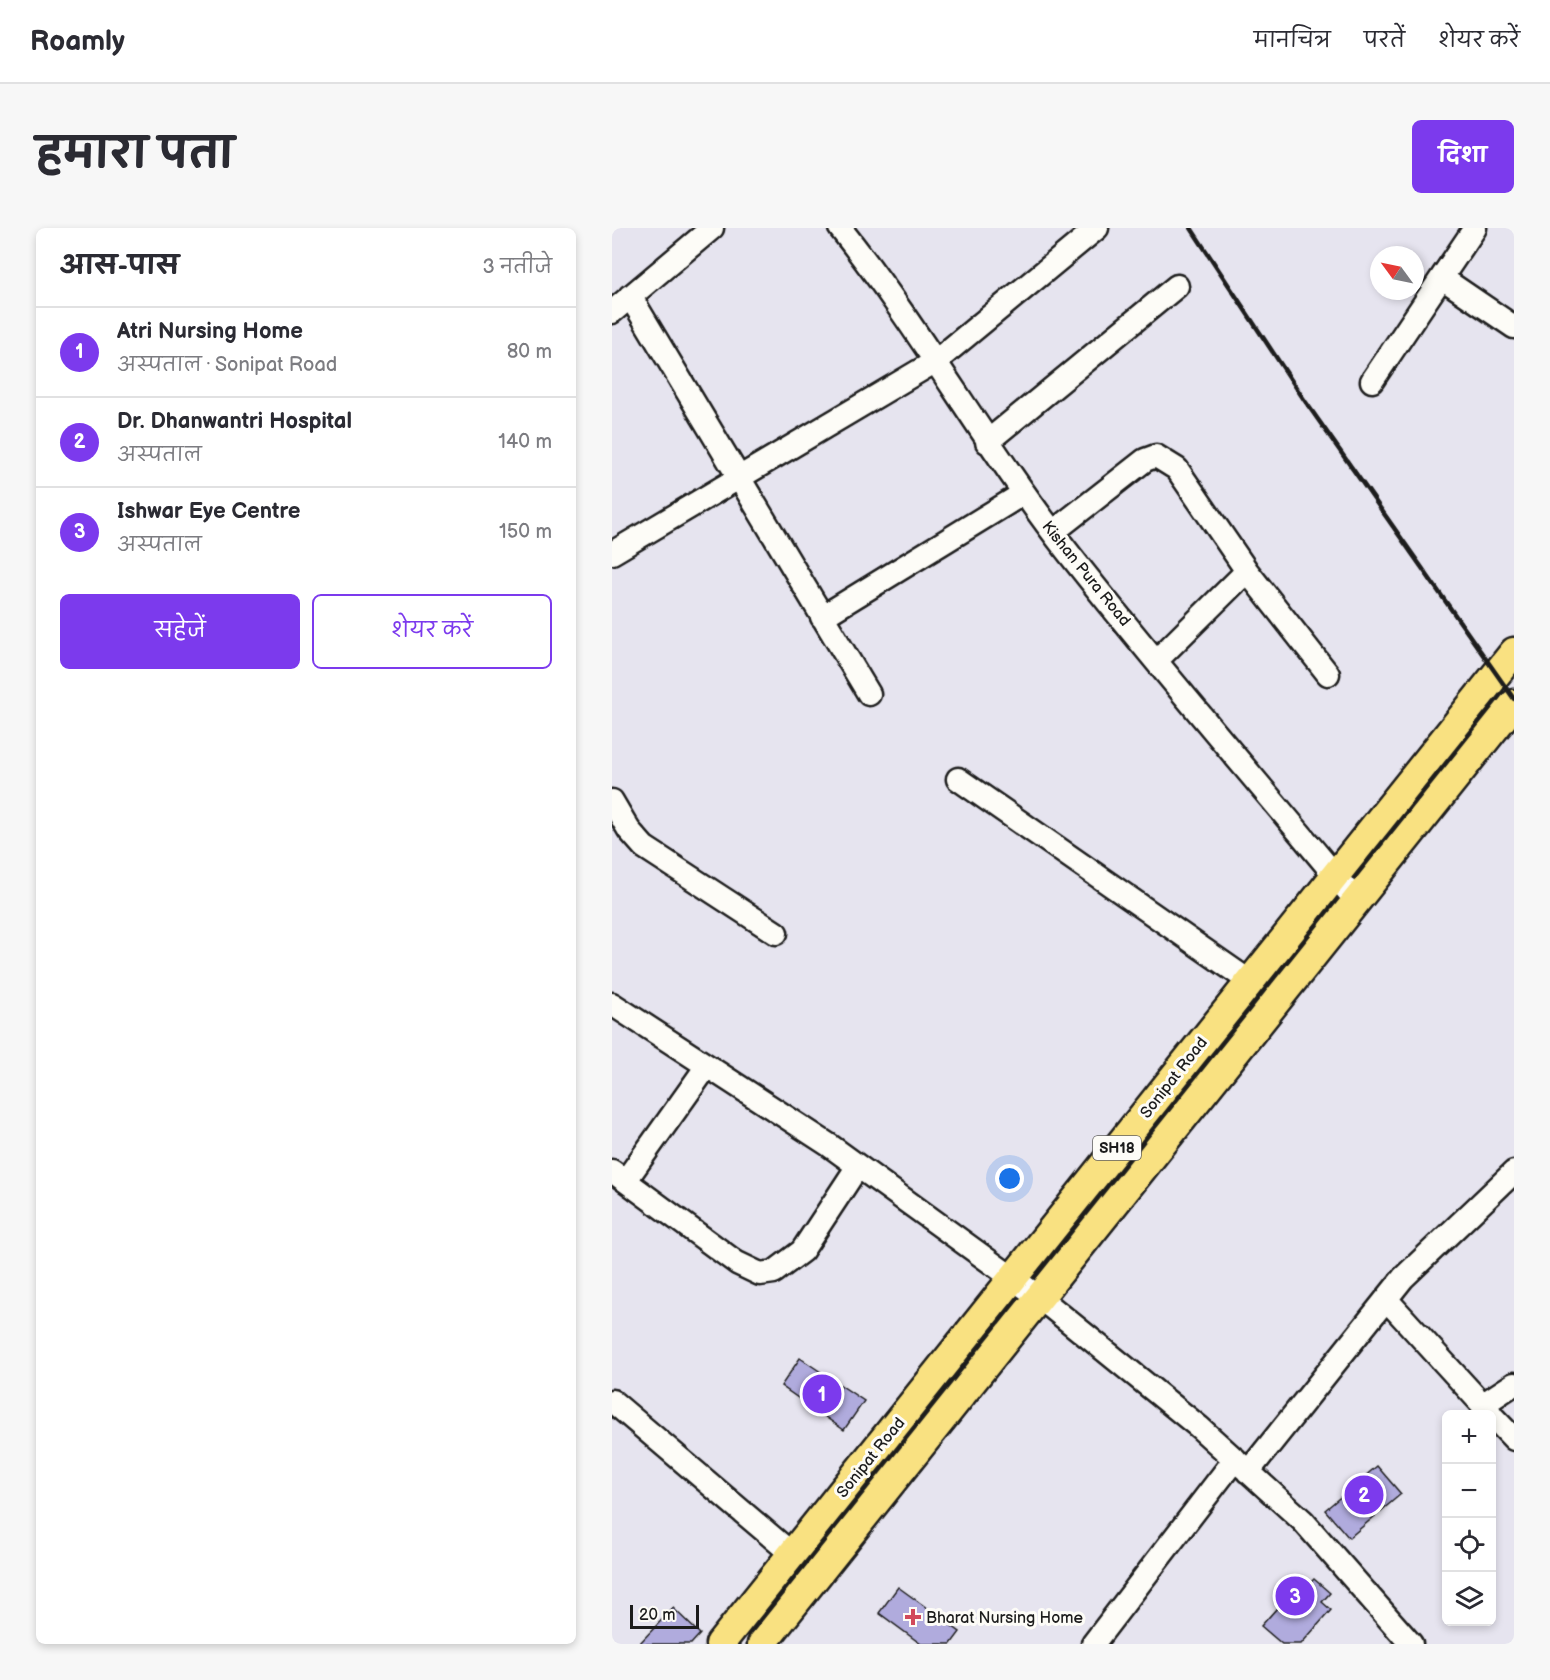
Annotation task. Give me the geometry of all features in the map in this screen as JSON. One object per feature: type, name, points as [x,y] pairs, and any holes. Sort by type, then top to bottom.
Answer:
[{"type":"main road","name":"Sonipat Road","points":[[720,1644],[1514,652]]},
{"type":"main road","name":"Sonipat Road","points":[[762,1644],[1514,704]]},
{"type":"street","points":[[612,312],[712,228]]},
{"type":"street","name":"Kishan Pura Road","points":[[840,228],[869,264],[936,361],[987,442],[1053,532],[1356,901]]},
{"type":"street","points":[[612,554],[936,361],[1097,228]]},
{"type":"street","points":[[1372,381],[1475,228]]},
{"type":"street","points":[[1442,278],[1514,327]]},
{"type":"street","points":[[987,442],[1178,286]]},
{"type":"street","points":[[630,296],[869,694]]},
{"type":"street","points":[[1053,532],[1145,460],[1156,456],[1178,470],[1247,571],[1328,674]]},
{"type":"street","points":[[822,617],[1024,493]]},
{"type":"street","points":[[1157,660],[1247,571]]},
{"type":"street","points":[[958,778],[1250,981]]},
{"type":"street","points":[[612,801],[629,830],[644,847],[776,933]]},
{"type":"street","points":[[612,1004],[858,1166],[1040,1298],[1242,1465],[1304,1521],[1411,1644]]},
{"type":"street","points":[[707,1066],[619,1175],[737,1263],[760,1274],[774,1272],[802,1251],[858,1166]]},
{"type":"street","points":[[1098,1642],[1242,1465],[1402,1278],[1514,1172]]},
{"type":"street","points":[[1386,1299],[1487,1410]]},
{"type":"street","points":[[1489,1410],[1514,1384]]},
{"type":"street","points":[[612,1401],[792,1554]]},
{"type":"street","points":[[1496,1420],[1514,1439]]},
{"type":"building","points":[[800,1358],[864,1401],[844,1430],[781,1386]]},
{"type":"building","points":[[1377,1466],[1401,1494],[1349,1538],[1325,1510]]},
{"type":"building","points":[[1314,1579],[1330,1593],[1322,1602],[1331,1610],[1301,1644],[1282,1644],[1261,1626],[1301,1581],[1307,1586]]},
{"type":"building","points":[[898,1587],[960,1632],[951,1644],[921,1644],[879,1613]]},
{"type":"building","points":[[673,1608],[700,1634],[691,1644],[639,1644]]},
{"type":"railway","points":[[1191,228],[1305,401],[1514,699]]},
{"type":"place","name":"Atri Nursing Home","points":[[822,1394]]},
{"type":"place","name":"Dr. Dhanwantri Hospital","points":[[1364,1495]]},
{"type":"place","name":"Ishwar Eye Centre","points":[[1295,1596]]},
{"type":"place","name":"Bharat Nursing Home","points":[[913,1617]]}]
